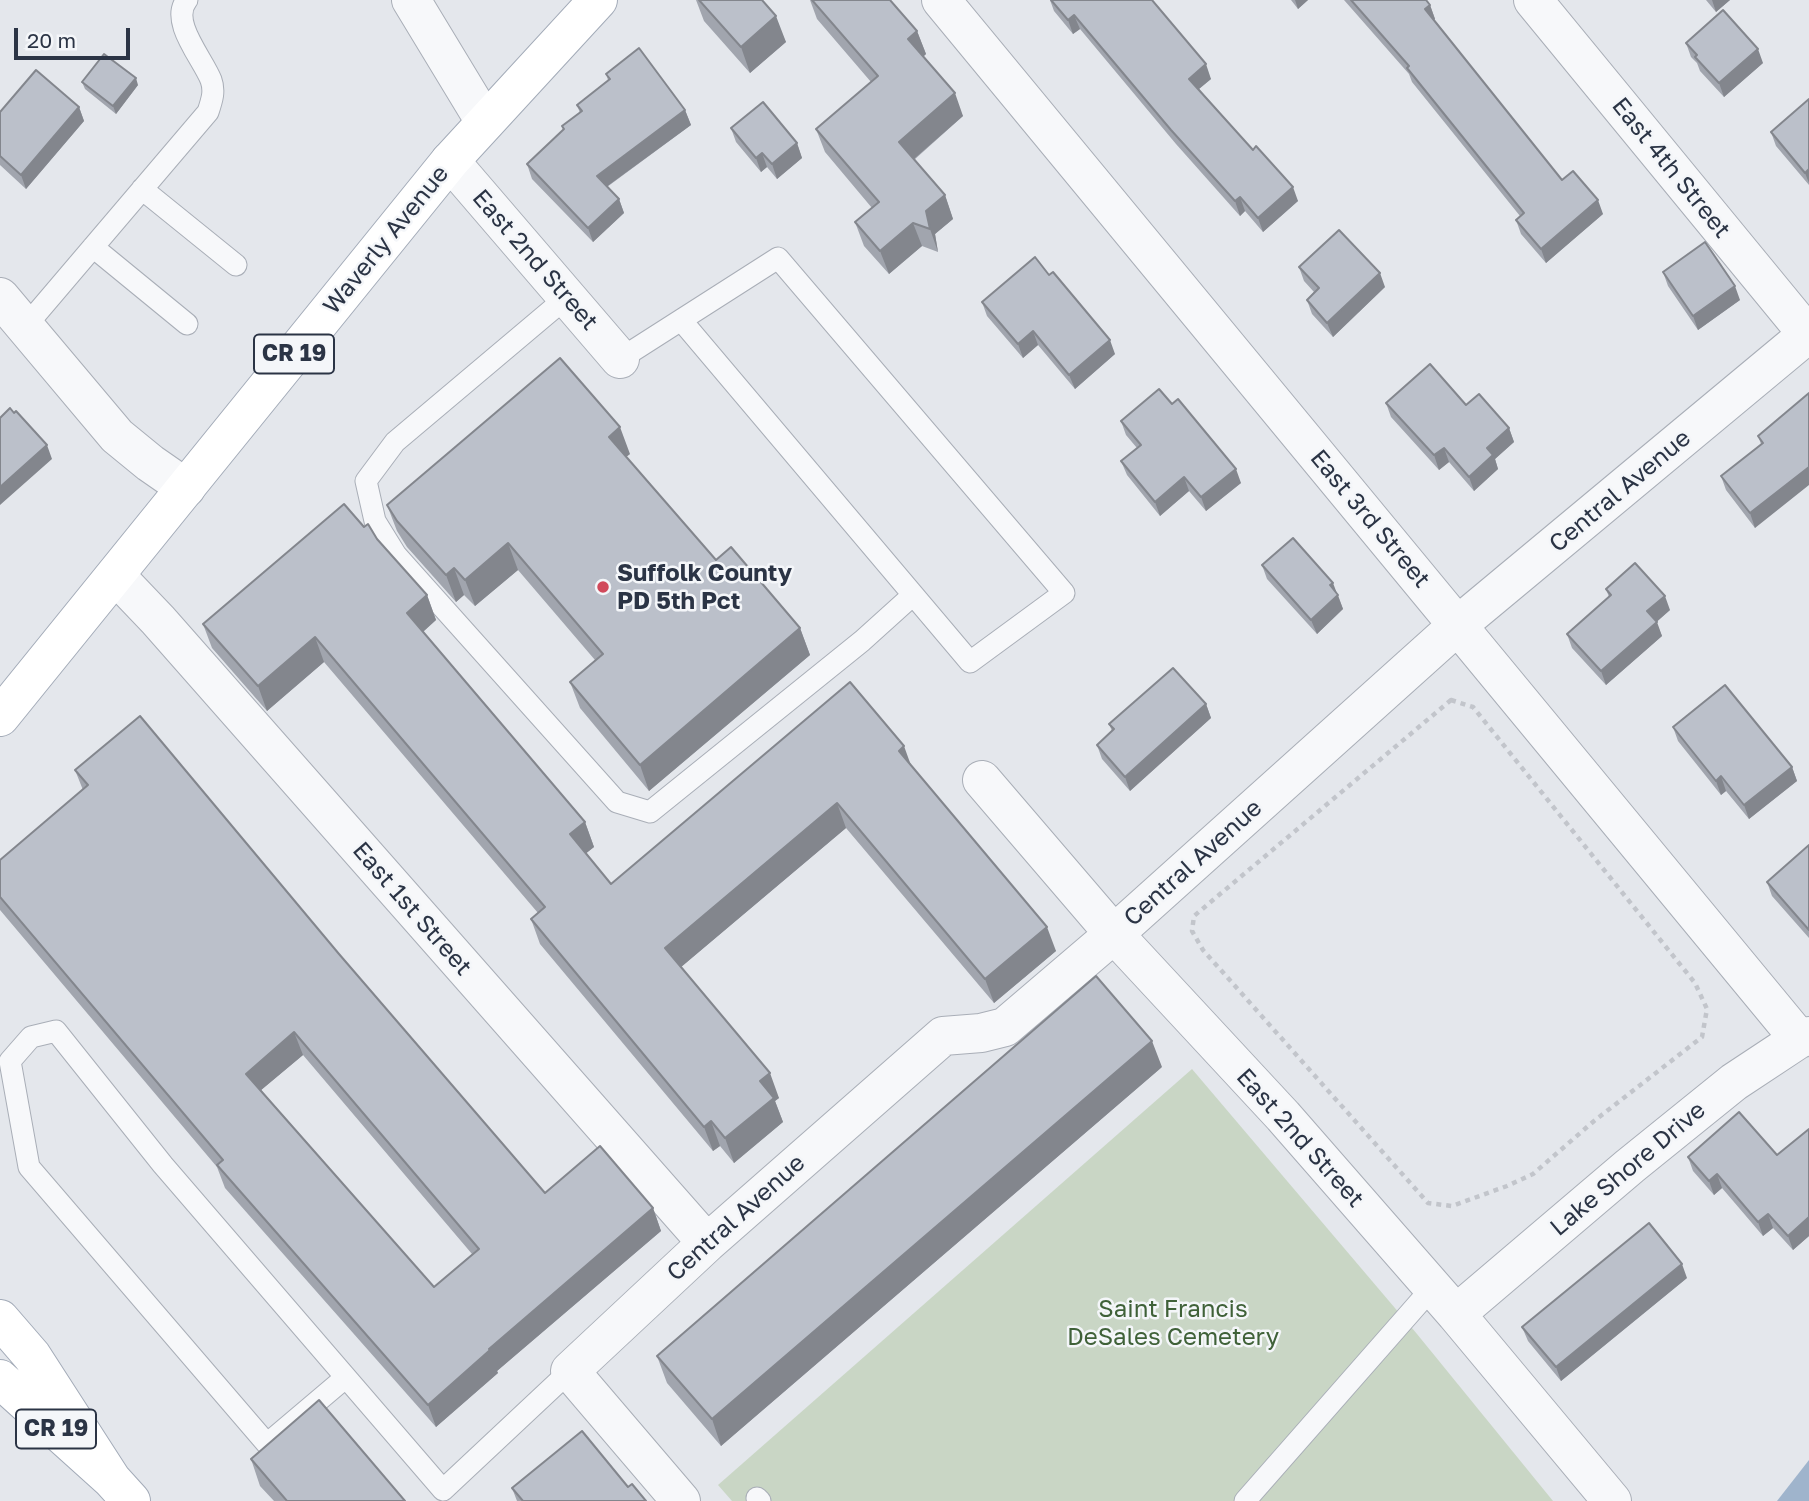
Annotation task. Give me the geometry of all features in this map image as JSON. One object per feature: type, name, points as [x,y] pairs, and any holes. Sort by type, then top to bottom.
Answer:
[{"type":"main road","name":"Waverly Avenue","points":[[0,717],[450,161],[598,0]]},
{"type":"main road","name":"CR 19","points":[[0,1319],[32,1356],[122,1490]]},
{"type":"main road","name":"CR 19","points":[[0,1379],[122,1490]]},
{"type":"street","points":[[411,0],[485,122]]},
{"type":"street","name":"East 3rd Street","points":[[942,0],[1458,625],[1804,1037]]},
{"type":"street","name":"East 4th Street","points":[[1534,0],[1809,334]]},
{"type":"street","name":"East 2nd Street","points":[[450,161],[620,359]]},
{"type":"street","points":[[0,297],[117,436],[186,488]]},
{"type":"street","name":"Central Avenue","points":[[570,1371],[707,1243],[943,1036],[982,1033],[1005,1027],[1114,934],[1458,625],[1809,334]]},
{"type":"street","name":"East 1st Street","points":[[116,576],[158,620],[707,1243]]},
{"type":"street","name":"East 2nd Street","points":[[982,780],[1114,934],[1283,1116],[1444,1301],[1612,1501]]},
{"type":"street","name":"Lake Shore Drive","points":[[1444,1301],[1630,1166],[1734,1082],[1804,1037]]},
{"type":"street","points":[[570,1371],[681,1501]]},
{"type":"lane","points":[[25,327],[208,112],[213,95],[211,80],[182,23],[183,5],[187,0]]},
{"type":"lane","points":[[142,189],[236,265]]},
{"type":"lane","points":[[93,247],[187,324]]},
{"type":"lane","points":[[620,359],[681,320],[778,258],[1064,593],[970,662],[681,320]]},
{"type":"lane","points":[[567,297],[395,442],[366,481],[375,520],[396,555],[617,802],[650,812],[862,641],[913,595]]},
{"type":"lane","points":[[345,1378],[267,1444],[29,1167],[10,1060],[31,1037],[55,1031],[163,1165],[447,1495],[570,1371]]},
{"type":"lane","points":[[1245,1501],[1444,1301]]},
{"type":"path","points":[[1451,700],[1473,707],[1695,983],[1707,1009],[1702,1037],[1594,1121],[1533,1174],[1452,1206],[1428,1203],[1320,1082],[1203,950],[1192,932],[1194,916],[1433,713],[1451,700]]},
{"type":"green space","name":"Saint Francis DeSales Cemetery","points":[[1192,1069],[1417,1334],[1553,1501],[732,1501],[718,1485]]},
{"type":"water","points":[[1809,1460],[1809,1501],[1777,1501]]},
{"type":"building","points":[[699,0],[762,0],[776,16],[741,47]]},
{"type":"building","points":[[812,0],[890,0],[917,31],[908,39],[955,93],[899,142],[945,195],[926,211],[930,229],[913,223],[880,251],[855,222],[879,202],[816,129],[878,76]]},
{"type":"building","points":[[1051,0],[1152,0],[1206,64],[1189,79],[1253,150],[1256,146],[1293,187],[1258,218],[1240,197],[1235,201],[1074,15],[1068,20]]},
{"type":"building","points":[[1351,0],[1426,0],[1430,5],[1425,9],[1562,180],[1573,171],[1598,200],[1541,249],[1516,220],[1524,213],[1407,68],[1409,66]]},
{"type":"building","points":[[1723,10],[1758,49],[1719,83],[1686,43]]},
{"type":"building","points":[[639,48],[685,110],[597,176],[619,199],[588,228],[527,164],[564,129],[562,126],[582,111],[577,105],[610,79],[606,74]]},
{"type":"building","points":[[104,54],[136,78],[113,106],[82,82]]},
{"type":"building","points":[[36,70],[79,107],[21,175],[0,156],[0,112]]},
{"type":"building","points":[[1809,99],[1809,169],[1805,173],[1771,132]]},
{"type":"building","points":[[763,102],[797,143],[772,164],[762,153],[756,158],[731,128]]},
{"type":"building","points":[[1339,230],[1380,273],[1327,323],[1307,300],[1319,288],[1299,267]]},
{"type":"building","points":[[1705,242],[1735,286],[1693,316],[1663,272]]},
{"type":"building","points":[[1035,257],[1049,275],[1053,272],[1110,340],[1069,375],[1033,331],[1018,344],[982,302]]},
{"type":"building","name":"Suffolk County PD 5th Pct","points":[[560,358],[620,427],[609,437],[716,560],[731,547],[800,628],[640,765],[570,682],[603,654],[508,543],[465,580],[454,568],[446,575],[397,521],[387,505]]},
{"type":"building","points":[[1430,364],[1466,405],[1479,394],[1509,428],[1487,448],[1493,455],[1469,477],[1444,448],[1434,455],[1386,403]]},
{"type":"building","points":[[1159,389],[1172,404],[1178,399],[1236,469],[1201,497],[1184,477],[1155,502],[1121,461],[1141,445],[1121,421]]},
{"type":"building","points":[[1809,393],[1809,467],[1750,513],[1721,476],[1763,443],[1758,436]]},
{"type":"building","points":[[10,408],[14,413],[16,411],[47,445],[0,487],[0,418]]},
{"type":"building","points":[[344,504],[364,527],[368,524],[377,539],[427,595],[407,613],[585,822],[570,834],[611,884],[850,682],[904,746],[899,751],[1047,927],[985,979],[837,803],[665,948],[770,1073],[760,1081],[774,1098],[725,1138],[711,1121],[704,1127],[531,919],[545,907],[315,637],[258,686],[203,624]]},
{"type":"building","points":[[1293,538],[1333,583],[1330,585],[1338,595],[1311,620],[1262,565]]},
{"type":"building","points":[[1635,563],[1665,596],[1647,611],[1657,622],[1601,671],[1567,634],[1611,595],[1606,589]]},
{"type":"building","points":[[1173,668],[1206,704],[1125,777],[1097,745],[1114,729],[1109,724]]},
{"type":"building","points":[[1725,685],[1792,767],[1744,805],[1721,776],[1716,781],[1673,727]]},
{"type":"building","points":[[140,716],[339,954],[545,1193],[600,1146],[653,1208],[428,1405],[217,1165],[223,1160],[0,897],[0,860],[88,785],[75,770]],"holes":[[[294,1032],[479,1249],[434,1287],[246,1074]]]},
{"type":"building","points":[[1809,845],[1809,930],[1767,882]]},
{"type":"building","points":[[1096,976],[1152,1041],[712,1419],[657,1356]]},
{"type":"building","points":[[1739,1112],[1777,1155],[1809,1129],[1809,1217],[1788,1236],[1768,1214],[1758,1222],[1717,1174],[1709,1181],[1688,1157]]},
{"type":"building","points":[[1649,1223],[1682,1264],[1556,1367],[1522,1327]]},
{"type":"building","points":[[319,1400],[405,1501],[287,1501],[251,1459]]},
{"type":"building","points":[[582,1431],[628,1487],[632,1484],[646,1501],[523,1501],[512,1488]]},
{"type":"place","name":"Suffolk County PD 5th Pct","points":[[603,587]]}]
